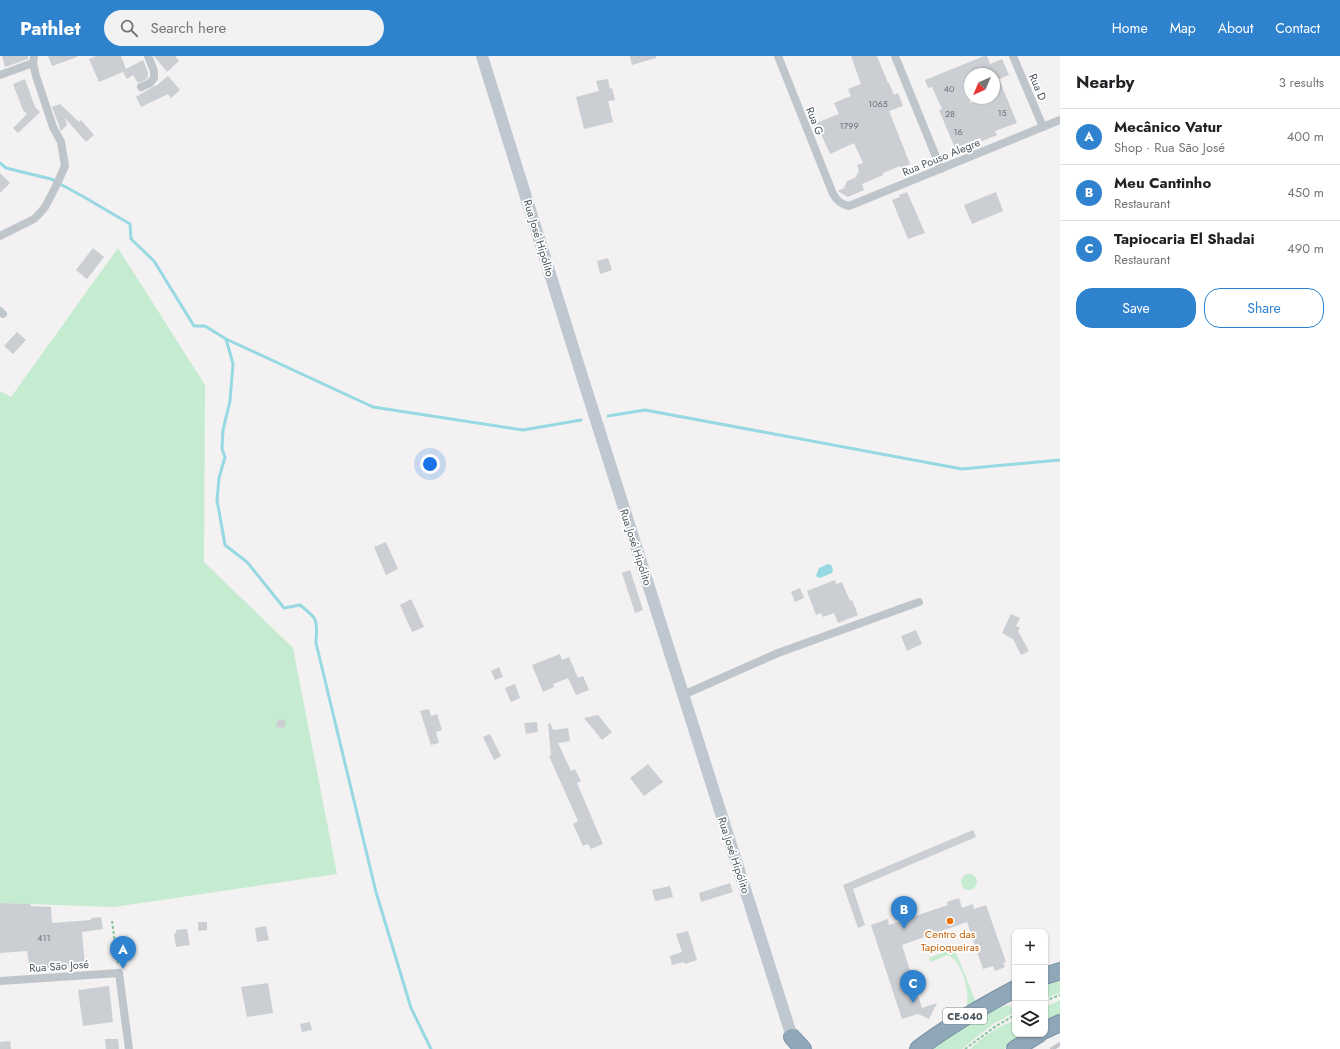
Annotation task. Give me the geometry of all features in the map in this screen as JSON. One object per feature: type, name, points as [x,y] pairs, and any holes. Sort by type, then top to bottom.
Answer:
[{"type":"highway","points":[[1048,975],[1060,971]]},
{"type":"highway","name":"CE-040","points":[[918,1049],[938,1033],[965,1016],[1012,991]]},
{"type":"highway","points":[[1048,1028],[1060,1022]]},
{"type":"highway","points":[[1015,1049],[1034,1037]]},
{"type":"highway","points":[[794,1043],[803,1049]]},
{"type":"street","points":[[141,87],[150,83],[154,78],[154,72],[148,56]]},
{"type":"street","name":"Rua José Hipólito","points":[[482,56],[794,1043]]},
{"type":"street","name":"Rua G","points":[[778,56],[833,194]]},
{"type":"street","points":[[895,56],[941,169]]},
{"type":"street","name":"Rua D","points":[[1013,56],[1043,127]]},
{"type":"street","points":[[0,75],[33,59],[53,127],[61,142],[65,166],[45,207],[37,216],[0,236]]},
{"type":"street","name":"Rua Pouso Alegre","points":[[833,194],[840,203],[849,206],[1060,120]]},
{"type":"street","points":[[684,695],[778,653],[919,602]]},
{"type":"street","points":[[119,973],[129,1049]]},
{"type":"street","name":"Rua São José","points":[[0,981],[119,973]]},
{"type":"lane","points":[[1052,1049],[1060,1044]]},
{"type":"path","points":[[112,921],[119,973]]},
{"type":"path","points":[[1048,1000],[1060,994]]},
{"type":"path","points":[[965,1049],[996,1026],[1012,1017]]},
{"type":"green space","points":[[118,248],[205,385],[204,562],[293,648],[337,874],[114,907],[0,903],[0,391],[11,397]]},
{"type":"green space","points":[[969,874],[976,879],[977,882],[972,889],[969,890],[962,885],[961,882],[966,875]]},
{"type":"green space","points":[[954,948],[976,1002],[967,1007],[966,985],[958,964],[947,955],[931,962],[929,960],[929,958]]},
{"type":"green space","points":[[1060,980],[1060,993],[1048,997],[1048,983]]},
{"type":"green space","points":[[1060,1000],[1060,1014],[1048,1019],[1048,1006]]},
{"type":"green space","points":[[1009,1005],[1012,1008],[1012,1014],[993,1024],[962,1049],[931,1049],[977,1017]]},
{"type":"green space","points":[[1012,1022],[1012,1037],[1020,1037],[1004,1049],[970,1049],[991,1032]]},
{"type":"water","points":[[828,564],[831,565],[833,570],[832,573],[820,578],[816,576],[819,568]]},
{"type":"building","points":[[2,56],[28,56],[28,59],[5,67]]},
{"type":"building","points":[[48,56],[77,56],[77,57],[52,66]]},
{"type":"building","points":[[96,56],[121,56],[126,69],[143,60],[148,72],[147,79],[138,83],[133,75],[127,79],[123,72],[99,82],[89,59]]},
{"type":"building","points":[[154,56],[175,56],[179,61],[167,72]]},
{"type":"building","points":[[630,56],[656,56],[656,58],[632,65]]},
{"type":"building","points":[[851,56],[877,56],[894,95],[898,93],[903,106],[889,111],[910,164],[901,168],[900,166],[883,173],[883,175],[862,184],[864,190],[848,197],[838,191],[844,188],[847,181],[855,178],[859,171],[857,165],[863,163],[854,143],[830,154],[816,123],[839,114],[834,103],[851,96],[848,89],[861,84]]},
{"type":"building","points":[[984,56],[987,56],[990,64],[1002,59],[1009,75],[1000,79],[1000,68],[964,68],[964,104],[1000,104],[1000,81],[1017,123],[995,131],[997,135],[982,141],[980,138],[955,148],[939,110],[942,109],[932,87],[928,88],[925,80]]},
{"type":"building","points":[[168,76],[180,90],[171,98],[168,94],[141,107],[136,97],[156,86]]},
{"type":"building","points":[[25,79],[35,107],[40,112],[18,133],[13,128],[27,114],[23,110],[13,84]]},
{"type":"building","points":[[608,79],[610,89],[612,88],[615,100],[608,101],[613,122],[584,129],[576,97],[599,91],[596,81]]},
{"type":"building","points":[[60,104],[79,122],[81,120],[94,135],[86,142],[65,118],[67,125],[61,131],[52,107]]},
{"type":"building","points":[[0,173],[10,183],[0,193]]},
{"type":"building","points":[[907,192],[925,233],[908,239],[892,200]]},
{"type":"building","points":[[996,192],[1003,211],[972,224],[964,205]]},
{"type":"building","points":[[93,248],[104,257],[87,279],[76,270]]},
{"type":"building","points":[[608,258],[612,270],[600,274],[597,261]]},
{"type":"building","points":[[17,332],[26,340],[13,354],[4,346]]},
{"type":"building","points":[[386,542],[398,569],[386,575],[374,547]]},
{"type":"building","points":[[630,570],[643,610],[635,613],[622,573]]},
{"type":"building","points":[[835,580],[836,584],[842,582],[858,615],[838,623],[834,613],[823,617],[821,613],[816,615],[807,591]]},
{"type":"building","points":[[800,588],[804,598],[795,602],[791,592]]},
{"type":"building","points":[[411,599],[424,627],[412,632],[400,605]]},
{"type":"building","points":[[1011,614],[1020,618],[1016,626],[1020,628],[1018,631],[1029,651],[1021,655],[1013,639],[1002,633]]},
{"type":"building","points":[[916,630],[922,644],[907,651],[901,636]]},
{"type":"building","points":[[560,654],[562,660],[569,657],[578,678],[583,676],[589,690],[576,695],[568,678],[553,684],[554,687],[543,692],[532,665]]},
{"type":"building","points":[[499,667],[503,677],[495,680],[491,671]]},
{"type":"building","points":[[515,684],[520,698],[511,702],[505,688]]},
{"type":"building","points":[[429,709],[431,716],[437,714],[442,730],[436,732],[439,743],[431,745],[420,711]]},
{"type":"building","points":[[598,715],[612,732],[602,740],[584,718]]},
{"type":"building","points":[[278,719],[286,721],[284,728],[276,727]]},
{"type":"building","points":[[537,722],[538,732],[526,734],[524,723]]},
{"type":"building","points":[[550,723],[553,730],[568,728],[570,741],[558,743],[571,771],[575,769],[581,781],[577,783],[603,844],[591,849],[588,844],[583,846],[573,824],[578,821],[549,756],[551,755],[548,724]]},
{"type":"building","points":[[490,734],[501,756],[494,760],[483,737]]},
{"type":"building","points":[[648,764],[663,782],[644,796],[630,778]]},
{"type":"building","points":[[973,830],[976,837],[853,889],[865,925],[858,928],[843,885]]},
{"type":"building","points":[[730,883],[733,892],[701,902],[699,893]]},
{"type":"building","points":[[670,886],[673,897],[655,901],[652,890]]},
{"type":"building","points":[[959,898],[962,908],[973,904],[974,909],[986,905],[1006,962],[1003,963],[1005,967],[995,971],[993,966],[983,969],[967,922],[902,945],[922,1008],[937,1003],[929,1019],[918,1014],[902,1019],[871,925],[888,919],[889,925],[948,905],[947,902]]},
{"type":"building","points":[[0,903],[30,904],[31,906],[51,907],[52,923],[91,920],[91,918],[101,917],[103,929],[82,932],[85,966],[30,971],[27,951],[0,953]]},
{"type":"building","points":[[198,922],[207,922],[207,930],[198,931]]},
{"type":"building","points":[[266,926],[269,940],[257,942],[255,928]]},
{"type":"building","points":[[187,929],[190,945],[176,947],[174,934],[176,933],[176,930]]},
{"type":"building","points":[[688,931],[697,960],[685,964],[684,962],[672,965],[670,956],[682,952],[676,934]]},
{"type":"building","points":[[268,983],[273,1013],[247,1017],[241,987]]},
{"type":"building","points":[[109,986],[113,1022],[83,1026],[78,990]]},
{"type":"building","points":[[310,1022],[312,1030],[302,1032],[300,1024]]},
{"type":"building","points":[[105,1039],[118,1039],[119,1049],[106,1049]]},
{"type":"building","points":[[10,1041],[11,1049],[0,1049],[0,1042]]},
{"type":"waterway","points":[[0,163],[6,168],[51,179],[130,224],[131,239],[154,261],[194,326],[205,326],[226,339],[373,407],[523,430],[581,420]]},
{"type":"waterway","points":[[226,339],[233,364],[230,401],[223,430],[222,449],[225,457],[219,478],[217,500],[225,545],[247,562],[284,608],[300,605],[311,614],[316,621],[316,643],[376,892],[411,1008],[431,1049]]},
{"type":"waterway","points":[[608,416],[645,410],[962,469],[1060,460]]},
{"type":"place","name":"Centro das Tapioqueiras","points":[[950,921]]},
{"type":"place","name":"Meu Cantinho","points":[[904,929]]},
{"type":"place","name":"Mecânico Vatur","points":[[123,969]]},
{"type":"place","name":"Tapiocaria El Shadai","points":[[913,1003]]}]
